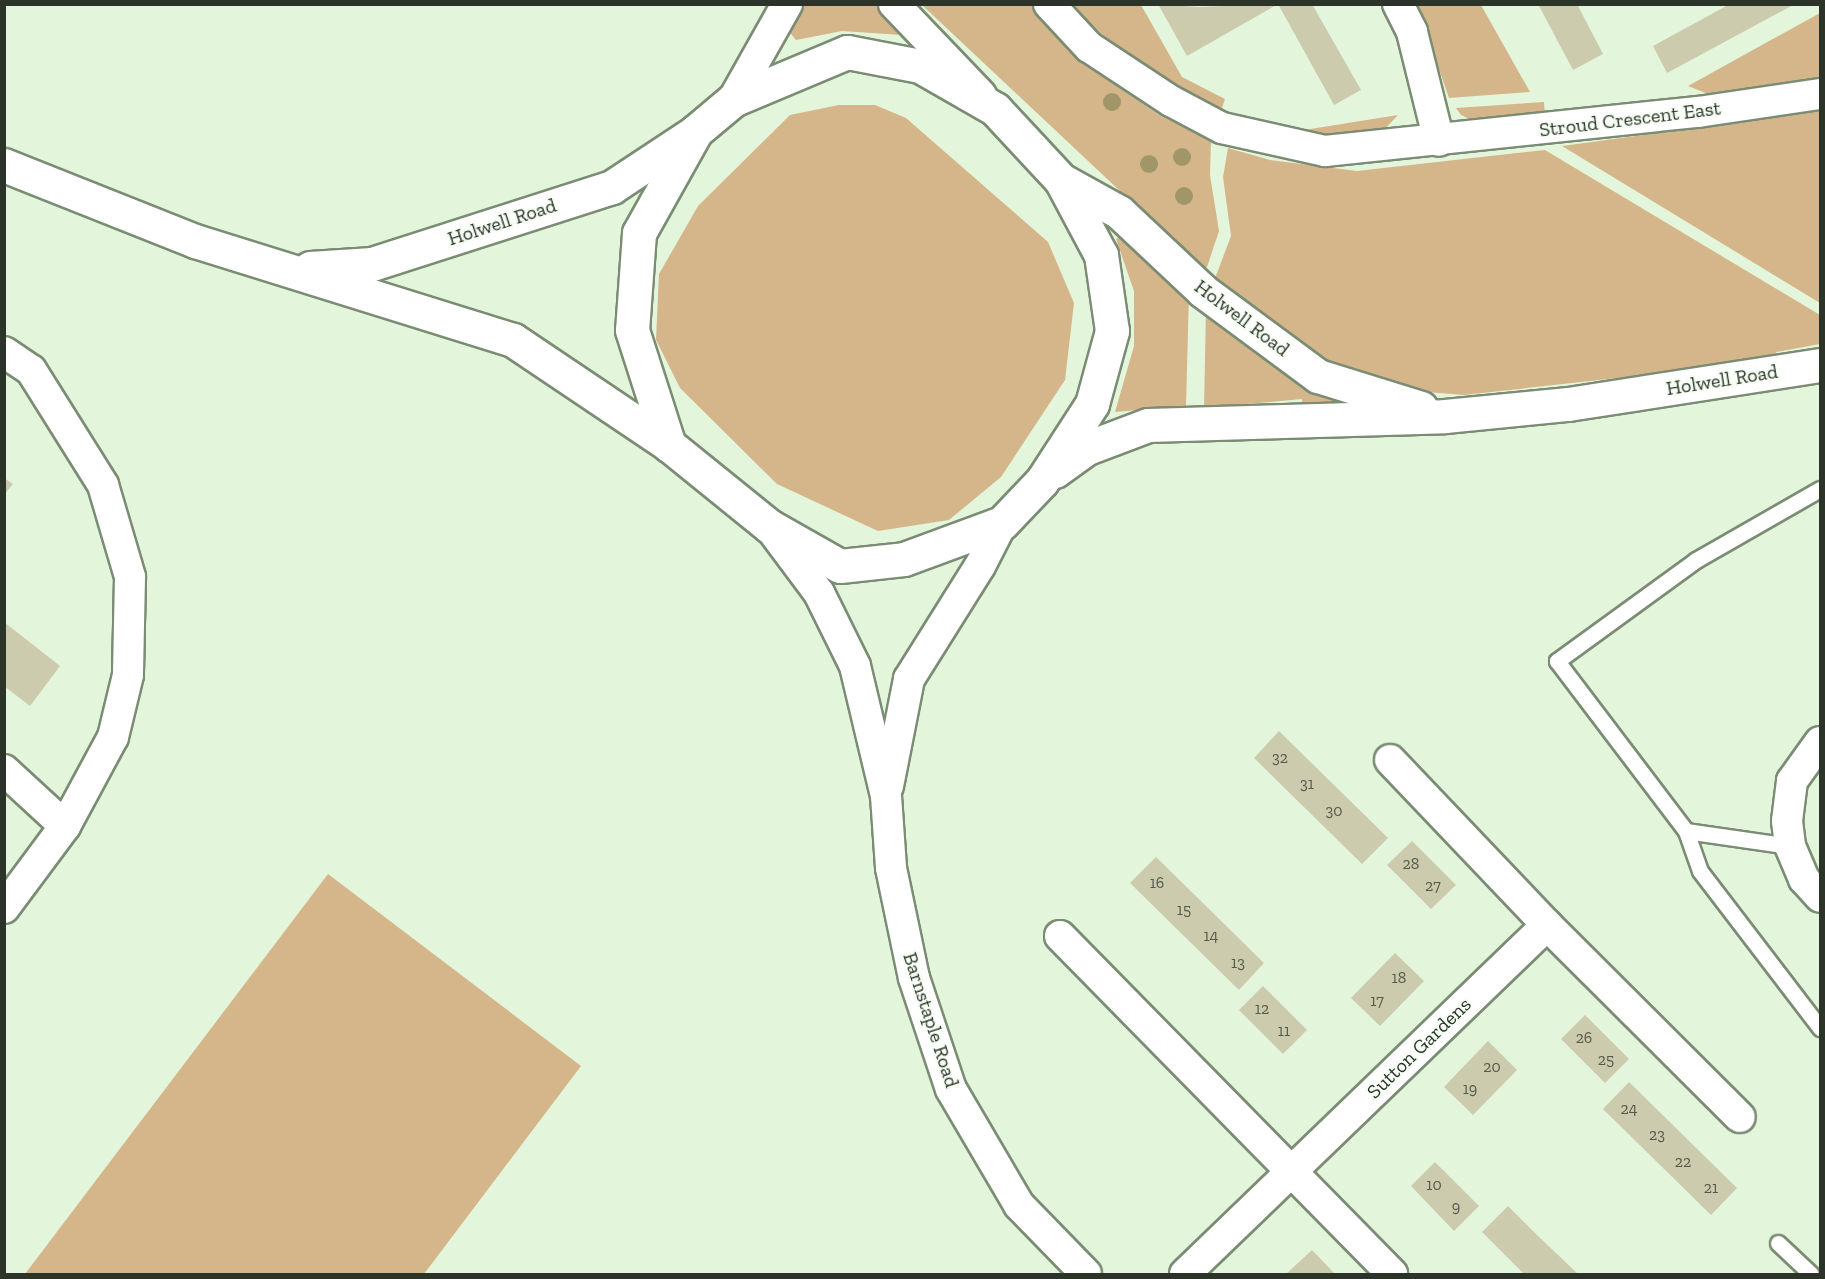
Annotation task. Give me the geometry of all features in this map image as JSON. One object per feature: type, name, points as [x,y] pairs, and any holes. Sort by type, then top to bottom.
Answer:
[{"type":"street","points":[[733,100],[787,4]]},
{"type":"street","points":[[894,4],[1061,180],[1101,255],[1112,331],[1092,404],[1042,481],[1002,523]]},
{"type":"street","name":"Stroud Crescent East","points":[[1049,4],[1089,46],[1171,101],[1222,128],[1325,151],[1439,141],[1698,112],[1821,94]]},
{"type":"street","points":[[1398,4],[1412,32],[1439,141]]},
{"type":"street","points":[[669,444],[632,330],[639,233],[696,131],[733,100],[847,52],[920,66],[995,109]]},
{"type":"street","name":"Holwell Road","points":[[293,269],[372,264],[612,187],[696,131]]},
{"type":"street","name":"Holwell Road","points":[[4,165],[195,241],[293,269],[513,340],[669,444],[769,526],[840,566],[904,559],[1002,523]]},
{"type":"street","name":"Holwell Road","points":[[1061,180],[1119,212],[1203,291],[1318,376],[1445,416]]},
{"type":"street","points":[[4,352],[31,370],[104,485],[130,577],[128,675],[113,737],[65,826],[4,908]]},
{"type":"street","name":"Holwell Road","points":[[1042,481],[1087,448],[1148,425],[1445,416],[1568,404],[1821,365]]},
{"type":"street","name":"Barnstaple Road","points":[[886,796],[909,679],[980,566],[1002,523]]},
{"type":"street","name":"Barnstaple Road","points":[[769,526],[819,593],[855,666],[886,796],[891,868],[914,978],[951,1089],[1019,1205],[1086,1275]]},
{"type":"street","points":[[1821,742],[1792,781],[1787,821],[1790,846],[1804,879],[1821,897]]},
{"type":"street","points":[[1390,759],[1547,925],[1740,1117]]},
{"type":"street","points":[[4,770],[65,826]]},
{"type":"street","name":"Sutton Gardens","points":[[1185,1275],[1291,1170],[1547,925]]},
{"type":"street","points":[[1060,936],[1392,1275]]},
{"type":"lane","points":[[1821,489],[1696,560],[1557,661],[1686,831],[1700,872],[1821,1028]]},
{"type":"lane","points":[[1686,831],[1790,846]]},
{"type":"lane","points":[[1778,1243],[1811,1275]]},
{"type":"shaded area","points":[[875,4],[902,30],[902,35],[842,31],[796,40],[786,28],[801,5]]},
{"type":"shaded area","points":[[922,5],[1031,5],[1069,46],[1112,83],[1161,116],[1211,140],[1210,175],[1219,231],[1207,267],[1203,269]]},
{"type":"shaded area","points":[[1071,5],[1141,5],[1182,77],[1225,99],[1222,108],[1188,97],[1123,54]]},
{"type":"shaded area","points":[[1417,5],[1481,5],[1530,92],[1449,98]]},
{"type":"shaded area","points":[[1820,13],[1820,84],[1716,97],[1688,86]]},
{"type":"shaded area","points":[[1544,102],[1545,117],[1478,123],[1461,115],[1456,108]]},
{"type":"shaded area","points":[[839,105],[875,105],[906,118],[1048,242],[1074,303],[1065,380],[1001,477],[949,520],[878,531],[777,484],[680,388],[656,340],[659,274],[698,206],[790,115]]},
{"type":"shaded area","points":[[1820,111],[1820,303],[1562,146]]},
{"type":"shaded area","points":[[1398,115],[1381,133],[1327,136],[1298,131]]},
{"type":"shaded area","points":[[1228,148],[1270,160],[1357,171],[1545,150],[1820,315],[1820,344],[1776,352],[1774,357],[1672,372],[1464,395],[1414,391],[1322,363],[1214,281],[1231,236],[1223,177]]},
{"type":"shaded area","points":[[1125,234],[1189,293],[1186,406],[1115,412],[1134,346],[1134,291],[1116,239]]},
{"type":"shaded area","points":[[1206,309],[1282,370],[1350,401],[1351,405],[1302,412],[1302,399],[1204,408]]},
{"type":"shaded area","points":[[328,874],[581,1066],[424,1274],[25,1274]]},
{"type":"building","points":[[1158,4],[1198,7],[1278,4],[1187,56]]},
{"type":"building","points":[[1278,4],[1312,4],[1361,90],[1334,105]]},
{"type":"building","points":[[1538,4],[1577,4],[1603,54],[1573,70]]},
{"type":"building","points":[[1730,4],[1795,4],[1667,73],[1653,46]]},
{"type":"building","points":[[4,478],[13,484],[4,495]]},
{"type":"building","points":[[4,622],[60,666],[30,706],[4,686]]},
{"type":"building","points":[[1279,731],[1388,838],[1362,864],[1254,758]]},
{"type":"building","points":[[1412,841],[1456,885],[1431,909],[1387,865]]},
{"type":"building","points":[[1156,857],[1264,963],[1239,990],[1130,883]]},
{"type":"building","points":[[1395,953],[1424,981],[1380,1026],[1351,998]]},
{"type":"building","points":[[1263,986],[1307,1030],[1283,1054],[1239,1010]]},
{"type":"building","points":[[1585,1015],[1629,1059],[1605,1083],[1561,1039]]},
{"type":"building","points":[[1488,1041],[1517,1070],[1473,1115],[1444,1087]]},
{"type":"building","points":[[1629,1082],[1737,1188],[1711,1215],[1603,1109]]},
{"type":"building","points":[[1435,1162],[1479,1206],[1454,1231],[1411,1186]]},
{"type":"building","points":[[1508,1206],[1578,1274],[1524,1274],[1482,1232]]},
{"type":"building","points":[[1312,1250],[1335,1274],[1286,1274]]}]
